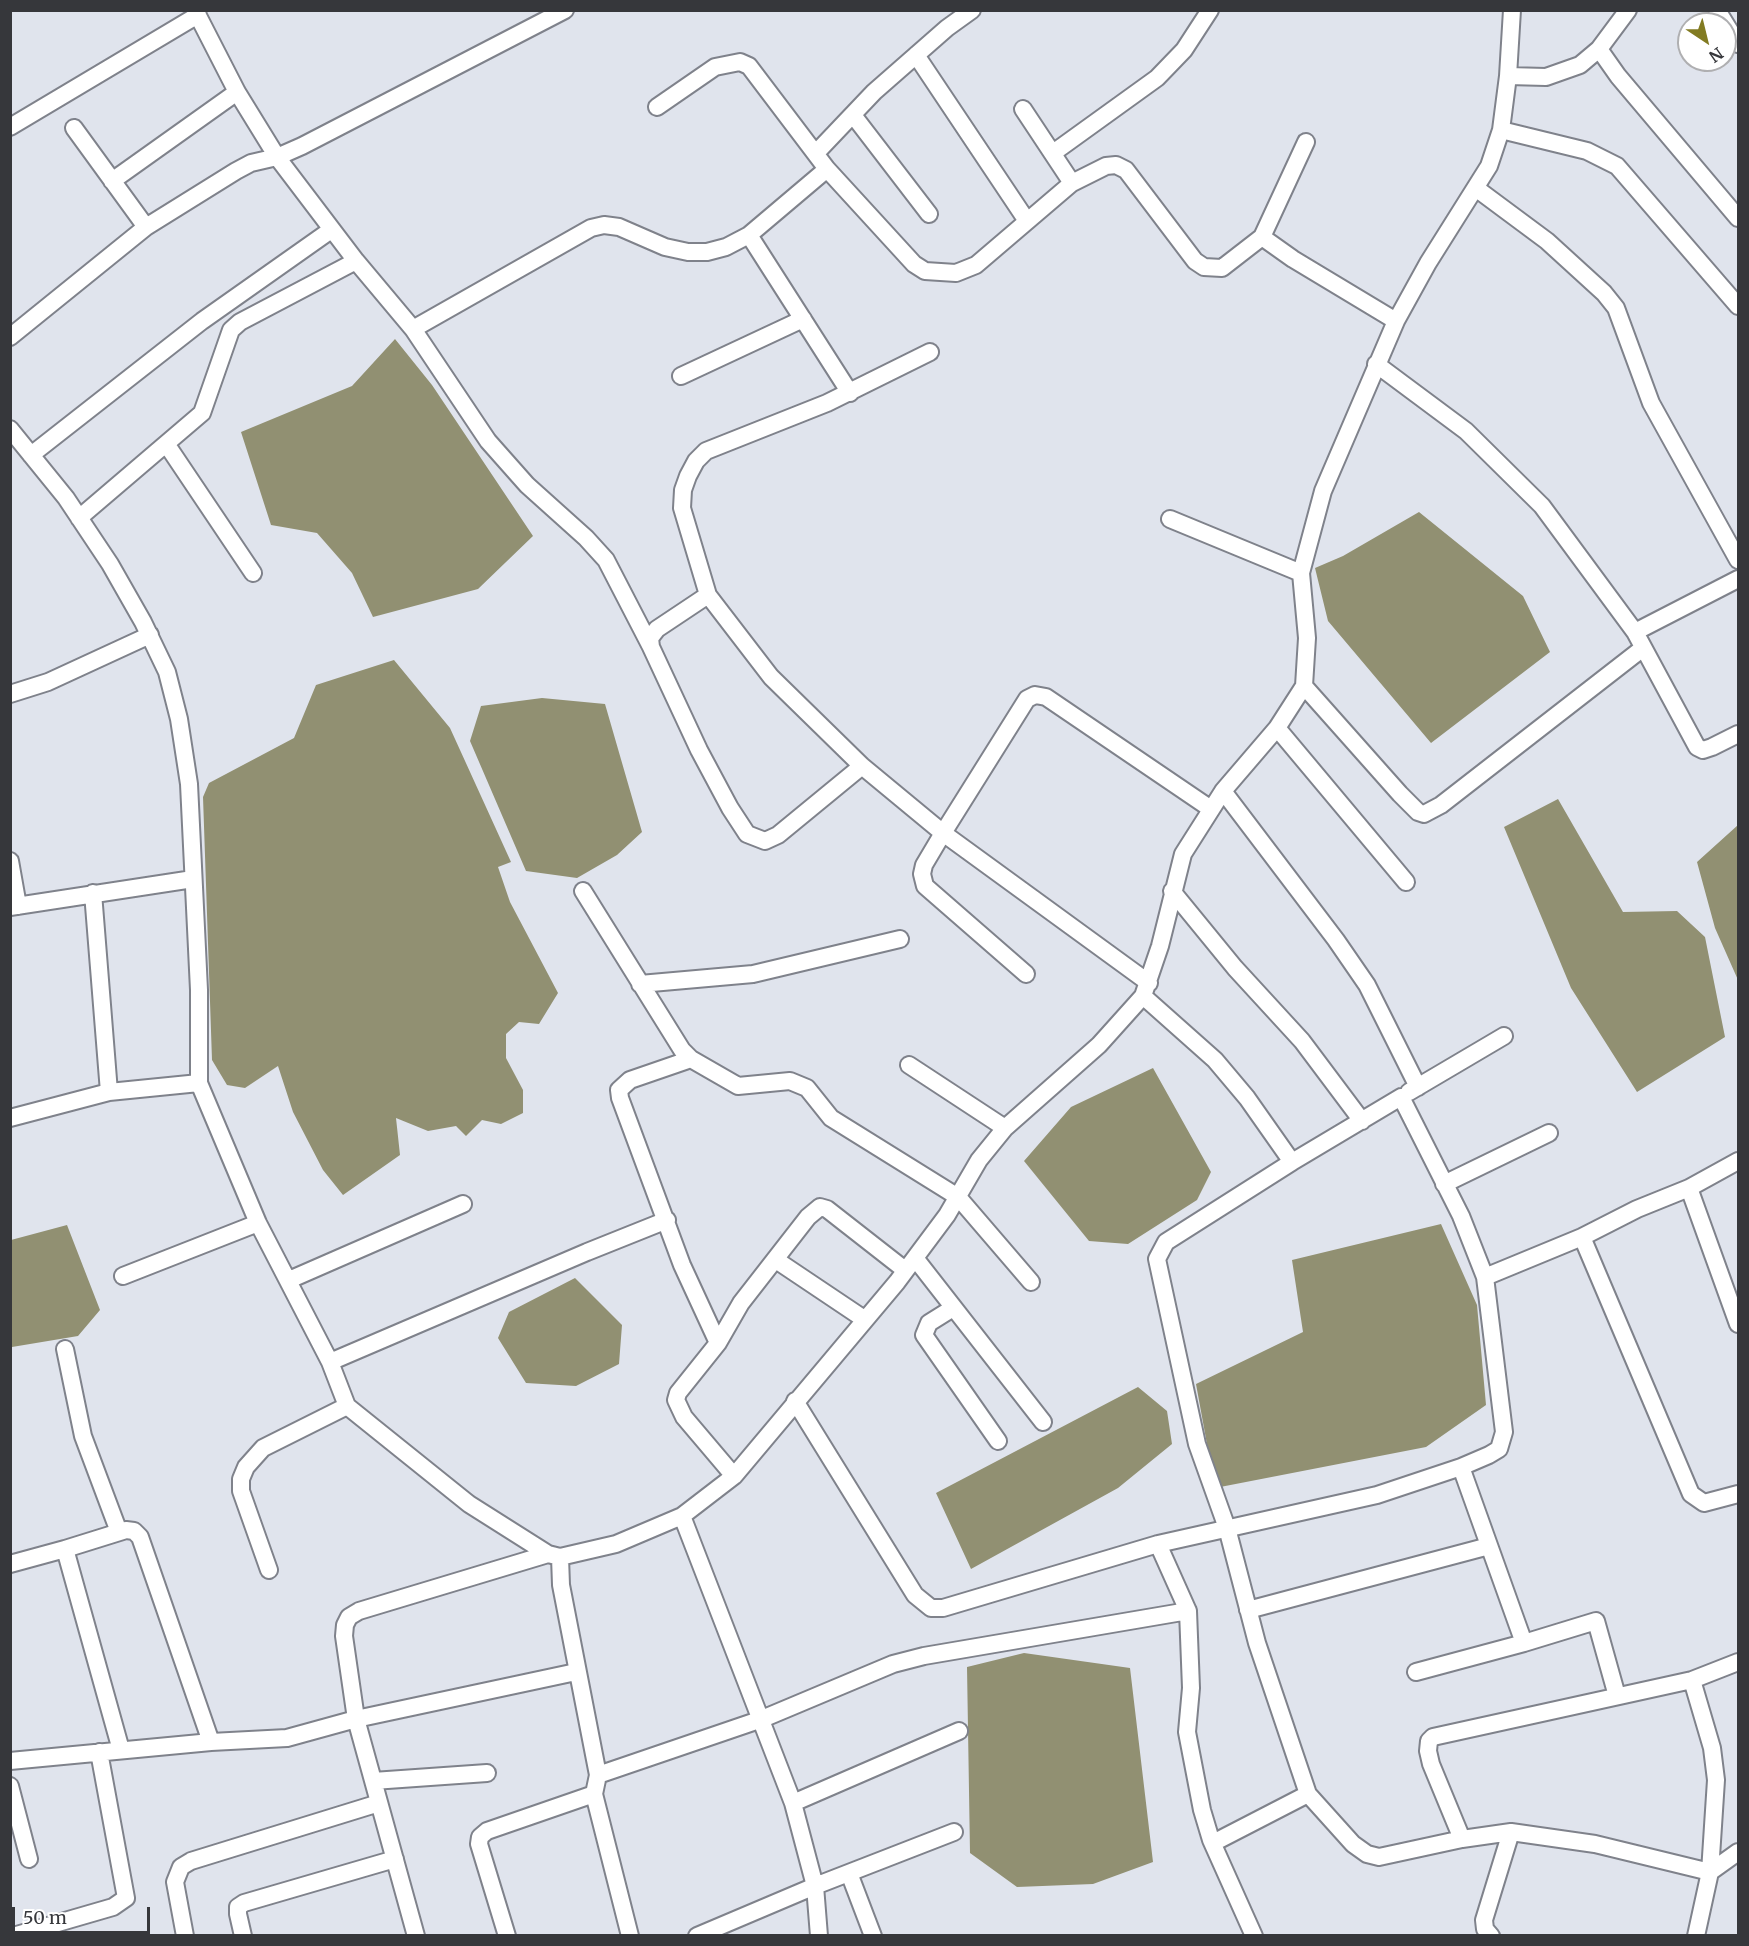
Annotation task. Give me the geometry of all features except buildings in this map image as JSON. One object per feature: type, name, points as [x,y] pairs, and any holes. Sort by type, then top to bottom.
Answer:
[{"type":"street","points":[[10,337],[146,227],[236,171],[251,163],[277,158],[565,10]]},
{"type":"street","points":[[816,153],[916,55],[972,10]]},
{"type":"street","points":[[1053,153],[1157,78],[1184,50],[1210,10]]},
{"type":"street","points":[[416,1935],[356,1719],[344,1636],[349,1617],[359,1611],[554,1555],[616,1544],[682,1516],[734,1476],[910,1264],[958,1197],[979,1160],[1005,1128],[1099,1045],[1146,989],[1183,854],[1223,791],[1277,728],[1304,686],[1307,638],[1301,573],[1323,491],[1395,321],[1428,263],[1477,189],[1489,166],[1502,130],[1512,10]]},
{"type":"street","points":[[1508,76],[1546,77],[1561,74],[1580,65],[1599,49],[1628,10]]},
{"type":"street","points":[[1717,10],[1738,44]]},
{"type":"street","points":[[10,127],[196,13],[237,92],[277,158],[331,230],[412,329],[488,441],[527,485],[586,538],[606,560],[730,808],[747,834],[754,839],[765,841],[778,835],[862,766]]},
{"type":"street","points":[[1599,49],[1618,76],[1738,218]]},
{"type":"street","points":[[916,55],[1027,221]]},
{"type":"street","points":[[657,107],[715,68],[740,62],[749,66],[759,76],[827,169],[914,264],[925,271],[956,273],[976,265],[1072,183],[1106,166],[1116,165],[1126,170],[1195,261],[1213,269],[1222,268],[1262,237],[1306,142]]},
{"type":"street","points":[[112,181],[237,92]]},
{"type":"street","points":[[1023,109],[1072,183]]},
{"type":"street","points":[[853,115],[929,214]]},
{"type":"street","points":[[74,128],[146,227]]},
{"type":"street","points":[[1502,130],[1587,152],[1617,166],[1738,302]]},
{"type":"street","points":[[412,329],[591,228],[604,225],[619,227],[665,247],[688,252],[707,252],[726,248],[749,235],[827,169]]},
{"type":"street","points":[[1477,189],[1547,241],[1604,293],[1616,308],[1651,403],[1738,560]]},
{"type":"street","points":[[31,454],[202,321],[331,230]]},
{"type":"street","points":[[749,235],[850,393]]},
{"type":"street","points":[[1262,237],[1293,259],[1395,321]]},
{"type":"street","points":[[79,518],[202,413],[231,330],[240,322],[356,261]]},
{"type":"street","points":[[681,376],[803,319]]},
{"type":"street","points":[[930,352],[850,393],[706,451],[696,461],[683,490],[682,508],[708,595],[771,677],[862,766],[943,833],[1146,989],[1215,1059],[1247,1098],[1292,1162]]},
{"type":"street","points":[[1376,364],[1466,432],[1542,506],[1635,632],[1697,747],[1703,750],[1738,734]]},
{"type":"street","points":[[10,429],[79,518],[150,635],[167,672],[179,719],[189,784],[199,990],[199,1083],[258,1223],[330,1362],[347,1406],[469,1504],[554,1555],[598,1775],[594,1794],[630,1935]]},
{"type":"street","points":[[167,445],[253,573]]},
{"type":"street","points":[[1170,519],[1301,573]]},
{"type":"street","points":[[1635,632],[1738,579]]},
{"type":"street","points":[[651,647],[650,638],[657,630],[708,595]]},
{"type":"street","points":[[10,694],[48,682],[150,635]]},
{"type":"street","points":[[1304,686],[1400,794],[1418,812],[1424,814],[1441,805],[1643,648]]},
{"type":"street","points":[[1026,974],[925,886],[922,874],[924,865],[943,833],[1027,699],[1035,695],[1046,697],[1211,809]]},
{"type":"street","points":[[1277,728],[1406,882]]},
{"type":"street","points":[[1223,791],[1336,940],[1367,986],[1418,1087]]},
{"type":"street","points":[[10,861],[14,907],[193,879]]},
{"type":"street","points":[[583,891],[682,1050],[690,1059],[738,1086],[790,1082],[800,1084],[814,1095],[831,1118],[958,1197],[1032,1282]]},
{"type":"street","points":[[1172,891],[1234,968],[1294,1033],[1362,1121]]},
{"type":"street","points":[[93,893],[109,1092]]},
{"type":"street","points":[[640,984],[753,974],[900,939]]},
{"type":"street","points":[[1504,1036],[1292,1162],[1166,1242],[1157,1259],[1197,1444],[1227,1528],[1248,1610],[1308,1794],[1353,1844],[1367,1854],[1379,1857],[1397,1855],[1462,1839],[1511,1832],[1595,1844],[1710,1872],[1738,1852]]},
{"type":"street","points":[[690,1059],[630,1080],[620,1090],[620,1098],[682,1265],[718,1343]]},
{"type":"street","points":[[909,1065],[1005,1128]]},
{"type":"street","points":[[10,1118],[109,1092],[199,1083]]},
{"type":"street","points":[[795,1401],[915,1595],[931,1608],[943,1608],[1158,1544],[1377,1495],[1461,1467],[1499,1449],[1504,1432],[1485,1277],[1461,1216],[1401,1098]]},
{"type":"street","points":[[1444,1184],[1549,1134]]},
{"type":"street","points":[[1485,1277],[1582,1237],[1637,1209],[1689,1188],[1738,1161]]},
{"type":"street","points":[[1689,1188],[1738,1324]]},
{"type":"street","points":[[288,1280],[463,1204]]},
{"type":"street","points":[[734,1476],[684,1417],[676,1400],[678,1393],[718,1343],[741,1303],[808,1217],[820,1207],[910,1264],[952,1308],[1043,1422]]},
{"type":"street","points":[[330,1362],[667,1220]]},
{"type":"street","points":[[123,1276],[258,1223]]},
{"type":"street","points":[[1582,1237],[1691,1494],[1704,1503],[1738,1494]]},
{"type":"street","points":[[776,1260],[864,1319]]},
{"type":"street","points":[[952,1308],[929,1323],[924,1335],[998,1441]]},
{"type":"street","points":[[65,1349],[83,1436],[119,1532]]},
{"type":"street","points":[[268,1569],[241,1491],[241,1479],[246,1467],[263,1448],[347,1406]]},
{"type":"street","points":[[1461,1467],[1524,1643]]},
{"type":"street","points":[[682,1516],[793,1803],[815,1886],[819,1935]]},
{"type":"street","points":[[10,1563],[65,1550],[119,1532],[134,1531],[140,1537],[211,1742]]},
{"type":"street","points":[[1158,1544],[1188,1611],[1191,1688],[1187,1732],[1202,1810],[1213,1843],[1254,1935]]},
{"type":"street","points":[[1248,1610],[1490,1546]]},
{"type":"street","points":[[65,1550],[121,1750]]},
{"type":"street","points":[[598,1775],[762,1719],[893,1664],[924,1656],[1188,1611]]},
{"type":"street","points":[[1416,1672],[1596,1621],[1617,1696]]},
{"type":"street","points":[[1462,1839],[1431,1764],[1428,1751],[1433,1737],[1692,1680],[1738,1662]]},
{"type":"street","points":[[10,1761],[211,1742],[287,1738],[356,1719],[576,1672]]},
{"type":"street","points":[[1692,1680],[1715,1764],[1710,1872],[1696,1935]]},
{"type":"street","points":[[793,1803],[959,1731]]},
{"type":"street","points":[[13,1935],[113,1907],[126,1898],[99,1752]]},
{"type":"street","points":[[373,1781],[487,1773]]},
{"type":"street","points":[[10,1786],[29,1859]]},
{"type":"street","points":[[507,1935],[478,1844],[480,1837],[487,1831],[594,1794]]},
{"type":"street","points":[[1213,1843],[1308,1794]]},
{"type":"street","points":[[185,1935],[175,1882],[181,1867],[191,1861],[379,1803]]},
{"type":"street","points":[[697,1935],[954,1832]]},
{"type":"street","points":[[1491,1935],[1485,1929],[1484,1920],[1511,1832]]},
{"type":"street","points":[[243,1935],[238,1908],[244,1903],[395,1859]]},
{"type":"street","points":[[849,1873],[873,1935]]},
{"type":"shaded area","points":[[395,339],[432,385],[533,536],[478,589],[373,617],[352,573],[317,533],[271,525],[241,432],[352,386]]},
{"type":"shaded area","points":[[1419,512],[1523,596],[1550,652],[1431,743],[1328,621],[1315,568],[1343,556]]},
{"type":"shaded area","points":[[394,660],[450,728],[511,862],[498,867],[510,902],[558,993],[539,1024],[519,1022],[506,1034],[506,1058],[523,1090],[523,1113],[501,1124],[482,1120],[466,1136],[456,1126],[428,1131],[396,1118],[400,1155],[343,1195],[323,1170],[293,1112],[278,1066],[245,1088],[227,1085],[212,1060],[203,797],[209,783],[294,738],[316,685]]},
{"type":"shaded area","points":[[542,698],[605,704],[642,832],[617,855],[577,878],[526,871],[470,741],[481,706]]},
{"type":"shaded area","points":[[1558,799],[1623,912],[1677,911],[1705,937],[1725,1037],[1637,1092],[1571,988],[1504,827]]},
{"type":"shaded area","points":[[1738,825],[1738,980],[1715,928],[1697,862]]},
{"type":"shaded area","points":[[1153,1068],[1211,1172],[1197,1200],[1128,1244],[1089,1241],[1024,1161],[1071,1107]]},
{"type":"shaded area","points":[[1441,1224],[1477,1305],[1486,1405],[1426,1447],[1215,1488],[1196,1384],[1303,1332],[1292,1260]]},
{"type":"shaded area","points":[[67,1225],[100,1310],[78,1336],[12,1347],[11,1240]]},
{"type":"shaded area","points":[[575,1278],[622,1325],[619,1364],[576,1386],[526,1383],[498,1338],[509,1312]]},
{"type":"shaded area","points":[[1138,1387],[1167,1411],[1172,1444],[1118,1488],[971,1569],[936,1493]]},
{"type":"shaded area","points":[[1024,1653],[1130,1668],[1153,1862],[1093,1884],[1017,1887],[970,1853],[967,1667]]}]
